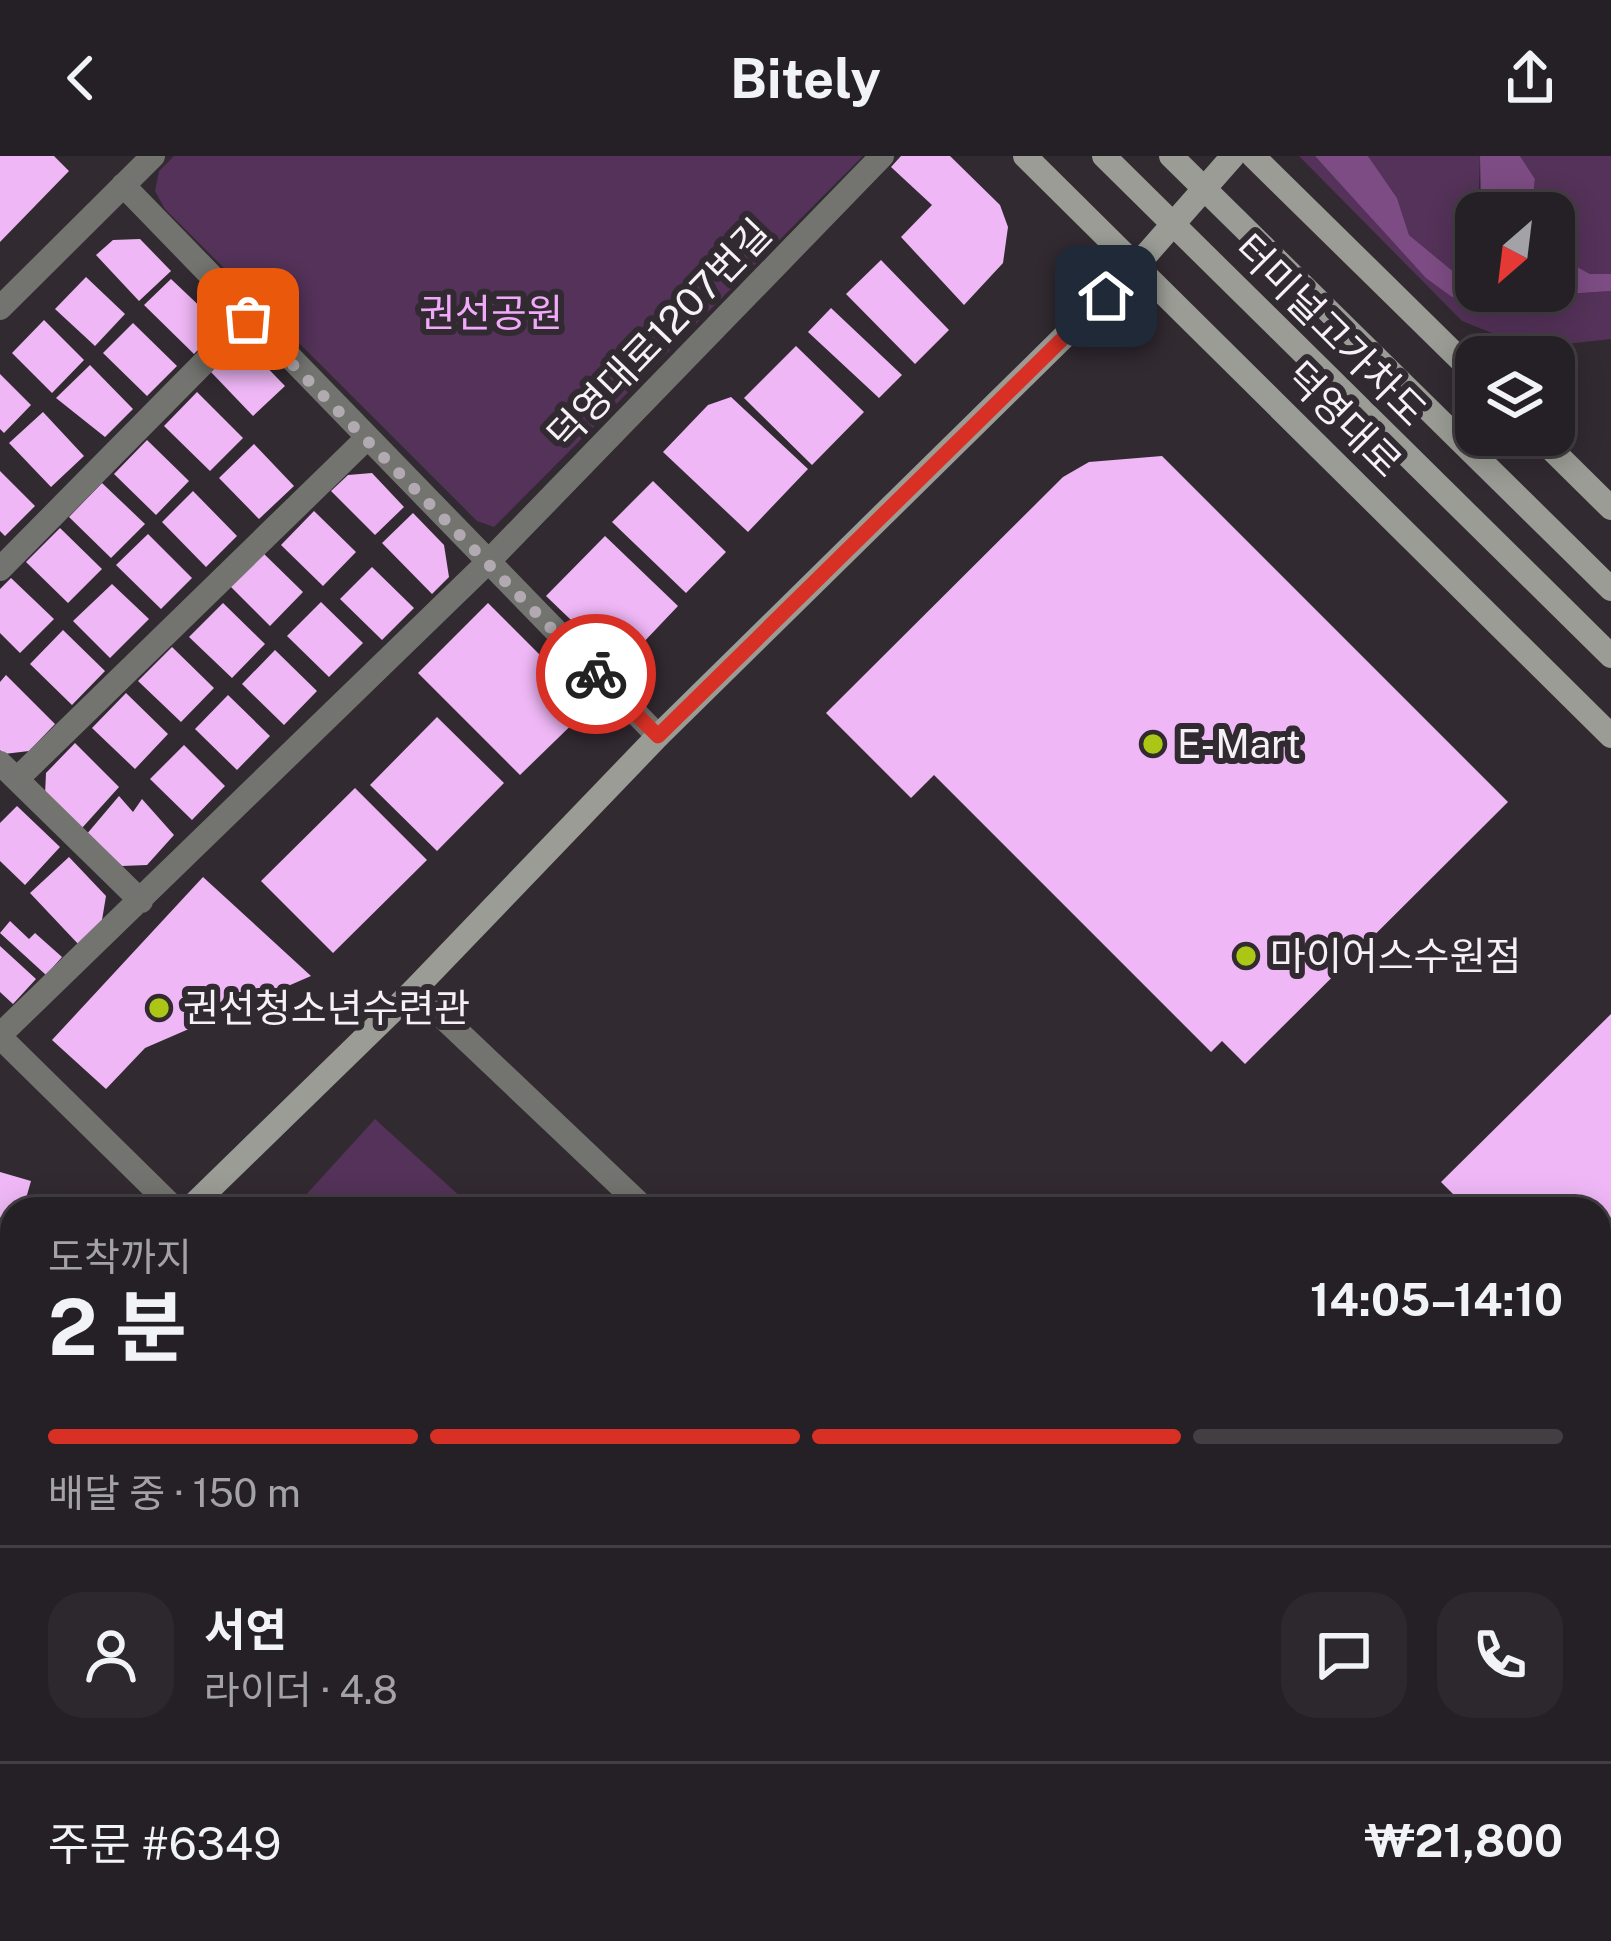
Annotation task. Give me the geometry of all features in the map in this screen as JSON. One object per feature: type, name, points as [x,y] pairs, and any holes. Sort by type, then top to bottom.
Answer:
[{"type":"main road","name":"덕영대로","points":[[1025,156],[1611,736]]},
{"type":"main road","name":"터미널고가차도","points":[[1104,156],[1611,656]]},
{"type":"main road","name":"터미널고가차도","points":[[1172,156],[1611,589]]},
{"type":"main road","points":[[201,1197],[414,990],[658,736],[1138,264],[1233,156]]},
{"type":"main road","points":[[1253,156],[1455,354]]},
{"type":"main road","points":[[1558,456],[1611,508]]},
{"type":"street","points":[[0,308],[153,156]]},
{"type":"street","name":"덕영대로1207번길","points":[[0,1036],[487,563],[882,156]]},
{"type":"street","points":[[123,185],[248,319],[658,736]]},
{"type":"street","points":[[0,569],[248,319]]},
{"type":"street","points":[[140,901],[9,771],[366,439]]},
{"type":"street","points":[[414,990],[632,1197]]},
{"type":"street","points":[[0,1036],[163,1197]]},
{"type":"green space","name":"권선공원","points":[[174,156],[863,156],[494,527],[477,521],[165,209],[155,191],[159,171]]},
{"type":"green space","points":[[1299,156],[1315,156],[1455,296],[1455,312],[1575,312],[1575,293],[1611,291],[1611,339],[1575,343],[1575,336],[1500,336],[1462,321]]},
{"type":"green space","points":[[1368,156],[1480,156],[1479,192],[1455,192],[1455,273],[1409,235],[1397,198]]},
{"type":"green space","points":[[1520,156],[1611,156],[1611,274],[1590,274],[1575,266],[1575,192],[1533,192],[1535,179]]},
{"type":"green space","points":[[375,1119],[461,1197],[304,1197]]},
{"type":"shaded area","points":[[1315,156],[1368,156],[1397,198],[1409,235],[1455,273],[1455,296],[1426,278]]},
{"type":"shaded area","points":[[1480,156],[1520,156],[1535,179],[1533,192],[1481,192]]},
{"type":"shaded area","points":[[1575,266],[1590,274],[1611,274],[1611,291],[1575,293]]},
{"type":"building","points":[[0,156],[54,156],[69,171],[0,242]]},
{"type":"building","points":[[901,156],[950,156],[1000,205],[1008,227],[1003,263],[964,305],[901,237],[932,205],[891,167]]},
{"type":"building","points":[[140,239],[171,271],[139,301],[96,255],[113,240]]},
{"type":"building","points":[[881,260],[949,330],[915,364],[846,294]]},
{"type":"building","points":[[86,277],[125,314],[95,346],[55,309]]},
{"type":"building","points":[[171,279],[208,314],[208,339],[194,354],[144,305]]},
{"type":"building","points":[[831,308],[902,375],[879,398],[808,332]]},
{"type":"building","points":[[44,320],[84,360],[52,393],[12,353]]},
{"type":"building","points":[[133,323],[177,366],[147,396],[103,353]]},
{"type":"building","points":[[796,346],[864,412],[812,465],[744,398]]},
{"type":"building","points":[[254,354],[285,386],[253,416],[210,371],[227,356]]},
{"type":"building","points":[[90,365],[133,409],[105,437],[56,398]]},
{"type":"building","points":[[0,374],[31,405],[4,433],[0,429]]},
{"type":"building","points":[[197,392],[243,438],[210,471],[164,426]]},
{"type":"building","points":[[731,397],[808,469],[748,532],[663,452],[708,405]]},
{"type":"building","points":[[43,412],[84,456],[51,487],[9,443]]},
{"type":"building","points":[[147,440],[189,481],[156,515],[114,474]]},
{"type":"building","points":[[254,444],[294,486],[259,519],[219,478]]},
{"type":"building","name":"E-Mart","points":[[1162,456],[1508,802],[1245,1064],[1222,1041],[1211,1052],[934,775],[911,798],[826,713],[1063,477],[1089,462]]},
{"type":"building","points":[[0,471],[35,506],[5,536],[0,531]]},
{"type":"building","points":[[372,473],[404,507],[375,535],[331,491],[348,475]]},
{"type":"building","points":[[653,481],[726,552],[686,593],[612,522]]},
{"type":"building","points":[[102,483],[145,524],[111,558],[69,517]]},
{"type":"building","points":[[193,491],[237,536],[206,567],[162,522]]},
{"type":"building","points":[[314,511],[356,552],[323,586],[281,545]]},
{"type":"building","points":[[413,513],[444,545],[449,577],[432,594],[382,543]]},
{"type":"building","points":[[60,528],[102,569],[68,603],[26,562]]},
{"type":"building","points":[[148,534],[192,578],[161,609],[116,565]]},
{"type":"building","points":[[605,536],[678,606],[620,667],[546,596]]},
{"type":"building","points":[[261,551],[303,592],[270,626],[228,584]]},
{"type":"building","points":[[372,567],[414,608],[382,640],[340,599]]},
{"type":"building","points":[[11,578],[54,619],[20,653],[0,633],[0,589]]},
{"type":"building","points":[[112,584],[149,619],[110,658],[73,621]]},
{"type":"building","points":[[321,602],[363,643],[329,677],[287,636]]},
{"type":"building","points":[[223,603],[265,644],[232,678],[189,637]]},
{"type":"building","points":[[488,603],[591,706],[520,775],[418,673]]},
{"type":"building","points":[[63,630],[105,671],[72,705],[30,664]]},
{"type":"building","points":[[172,647],[214,688],[181,722],[138,681]]},
{"type":"building","points":[[275,650],[317,691],[284,725],[242,684]]},
{"type":"building","points":[[6,675],[55,724],[29,751],[4,754],[0,750],[0,682]]},
{"type":"building","points":[[126,693],[168,734],[135,769],[92,728]]},
{"type":"building","points":[[228,695],[270,736],[237,770],[195,729]]},
{"type":"building","points":[[437,717],[504,783],[437,851],[370,785]]},
{"type":"building","points":[[75,743],[119,787],[82,828],[45,795],[46,773]]},
{"type":"building","points":[[184,745],[225,786],[192,820],[150,779]]},
{"type":"building","points":[[355,788],[427,860],[333,953],[261,881]]},
{"type":"building","points":[[119,796],[133,812],[142,799],[174,835],[147,865],[122,866],[86,835]]},
{"type":"building","points":[[17,806],[60,847],[25,885],[0,861],[0,823]]},
{"type":"building","points":[[69,857],[106,896],[101,926],[80,946],[30,893]]},
{"type":"building","name":"권선청소년수련관","points":[[203,877],[311,976],[145,1048],[106,1089],[52,1040]]},
{"type":"building","points":[[10,921],[29,939],[35,933],[62,957],[46,975],[0,933]]},
{"type":"building","points":[[0,946],[36,979],[13,1004],[0,992]]},
{"type":"building","points":[[1611,1014],[1611,1197],[1456,1197],[1441,1182]]},
{"type":"building","points":[[0,1172],[31,1181],[26,1197],[0,1197]]},
{"type":"way so far","points":[[248,319],[596,674]]},
{"type":"place","name":"E-Mart","points":[[1153,744]]},
{"type":"place","name":"마이어스수원점","points":[[1246,956]]},
{"type":"place","name":"권선청소년수련관","points":[[159,1008]]},
{"type":"route","points":[[596,674],[658,736],[1106,296]]}]
